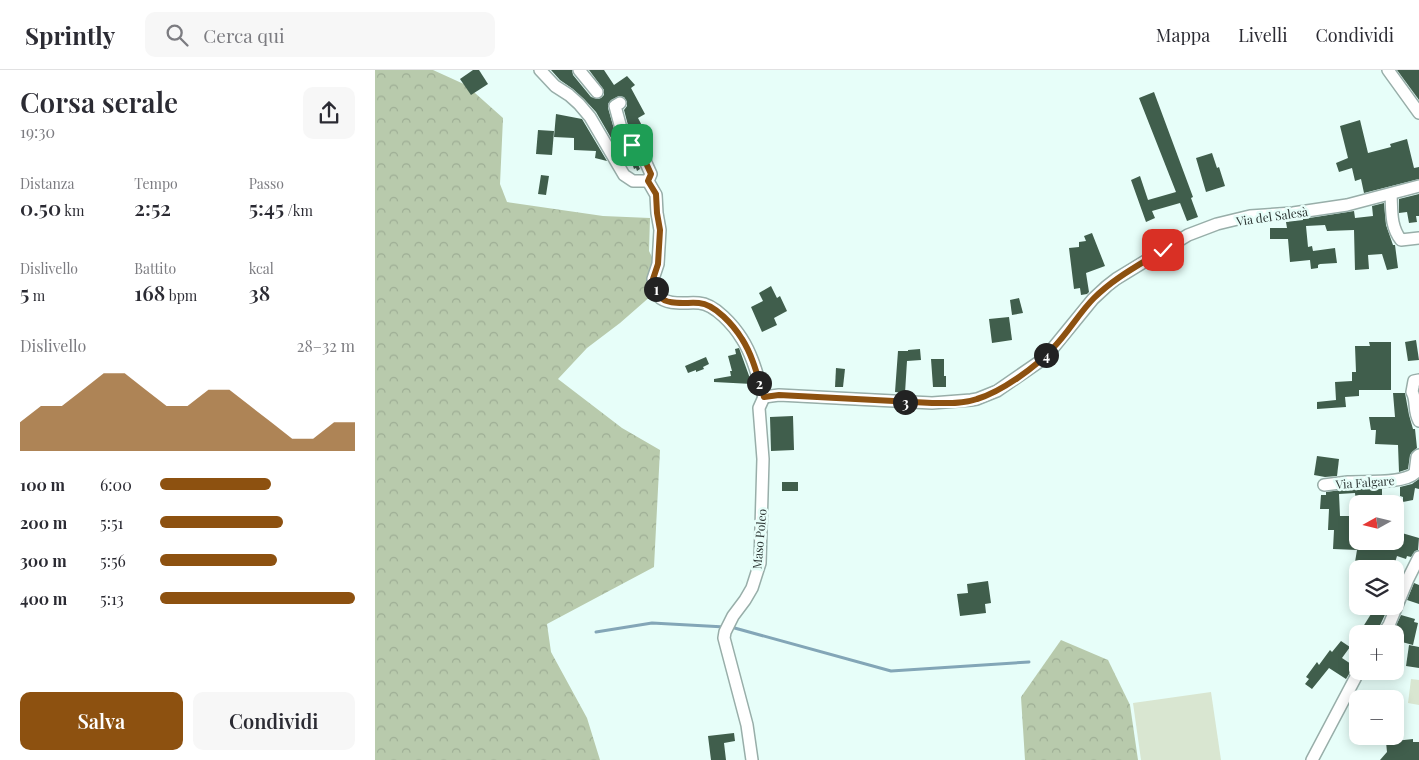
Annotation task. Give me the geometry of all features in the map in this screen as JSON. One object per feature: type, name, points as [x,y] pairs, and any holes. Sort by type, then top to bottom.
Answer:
[{"type":"street","points":[[579,70],[597,92]]},
{"type":"street","points":[[1388,70],[1419,113]]},
{"type":"street","points":[[547,72],[555,86],[579,104],[590,118],[624,174],[633,181],[648,181]]},
{"type":"street","points":[[620,103],[615,106],[622,132],[632,145],[641,152],[651,174],[648,181]]},
{"type":"street","points":[[648,181],[656,194],[660,230],[658,264],[653,279],[660,298],[667,302],[701,303],[713,308],[724,317],[742,339],[764,397]]},
{"type":"street","name":"Via del Salesà","points":[[764,397],[779,395],[932,403],[977,399],[997,391],[1039,362],[1053,348],[1093,299],[1116,279],[1188,235],[1217,224],[1250,216],[1293,213],[1347,205],[1419,186]]},
{"type":"street","points":[[1391,194],[1393,226],[1397,234],[1401,240],[1419,238]]},
{"type":"street","points":[[1419,380],[1414,381],[1412,392],[1415,397],[1415,414],[1419,421]]},
{"type":"street","name":"Maso Poleo","points":[[751,760],[747,725],[724,638],[728,626],[752,588],[760,563],[763,459],[759,408],[764,397]]},
{"type":"street","name":"Via Falgare","points":[[1324,485],[1408,478],[1415,473],[1417,457],[1419,455]]},
{"type":"street","points":[[1389,625],[1407,579],[1419,557]]},
{"type":"street","points":[[1312,760],[1354,680]]},
{"type":"green space","points":[[375,70],[433,70],[466,85],[503,118],[500,184],[507,202],[603,216],[650,218],[649,251],[658,269],[652,295],[587,348],[558,379],[622,428],[660,450],[654,567],[547,624],[551,652],[587,718],[600,760],[375,760]]},
{"type":"green space","points":[[1061,640],[1108,660],[1130,705],[1138,760],[1025,760],[1021,697]]},
{"type":"green space","points":[[1411,679],[1419,680],[1419,705],[1408,703]]},
{"type":"green space","points":[[1211,692],[1221,760],[1141,760],[1133,703]]},
{"type":"building","points":[[473,70],[479,70],[488,84],[471,95],[460,79]]},
{"type":"building","points":[[551,70],[572,70],[573,75],[591,97],[598,99],[604,95],[604,90],[589,70],[604,70],[614,85],[627,76],[635,85],[631,88],[645,114],[638,118],[648,137],[640,141],[629,129],[624,110],[627,102],[624,97],[619,96],[611,100],[608,108],[616,136],[626,150],[635,157],[640,169],[637,171],[636,168],[634,169],[631,160],[625,162],[596,112]]},
{"type":"building","points":[[1397,70],[1419,70],[1419,100]]},
{"type":"building","points":[[1154,92],[1193,197],[1191,198],[1198,217],[1187,221],[1180,203],[1152,211],[1155,218],[1146,222],[1131,180],[1140,176],[1148,200],[1176,192],[1139,98]]},
{"type":"building","points":[[556,114],[582,119],[607,161],[595,158],[596,151],[574,150],[574,138],[554,137]]},
{"type":"building","points":[[1360,120],[1368,153],[1391,147],[1390,144],[1407,139],[1414,168],[1419,167],[1419,179],[1364,193],[1361,179],[1355,181],[1352,168],[1339,172],[1336,163],[1348,158],[1340,126]]},
{"type":"building","points":[[538,130],[554,131],[552,155],[536,154]]},
{"type":"building","points":[[1212,153],[1225,186],[1206,192],[1196,158]]},
{"type":"building","points":[[541,175],[549,176],[546,195],[538,194]]},
{"type":"building","points":[[1419,194],[1419,216],[1416,216],[1417,222],[1409,223],[1407,212],[1399,213],[1399,199]]},
{"type":"building","points":[[1384,203],[1386,225],[1393,245],[1395,245],[1398,268],[1387,270],[1382,254],[1368,255],[1369,269],[1355,270],[1354,230],[1327,231],[1325,225],[1306,226],[1308,247],[1312,246],[1313,251],[1335,248],[1337,263],[1320,264],[1318,268],[1311,269],[1310,260],[1290,262],[1288,239],[1270,239],[1270,228],[1287,228],[1286,222],[1354,211],[1355,218],[1373,216],[1372,206]]},
{"type":"building","points":[[1092,233],[1105,266],[1086,273],[1089,292],[1081,295],[1080,288],[1074,289],[1069,248],[1079,247],[1079,242],[1086,241],[1084,236]]},
{"type":"building","points":[[771,286],[777,298],[780,296],[787,311],[774,318],[777,325],[762,332],[751,307],[763,301],[759,293]]},
{"type":"building","points":[[1019,298],[1023,313],[1012,315],[1010,300]]},
{"type":"building","points":[[1009,317],[1012,340],[992,343],[989,319]]},
{"type":"building","points":[[1416,340],[1419,360],[1408,361],[1405,342]]},
{"type":"building","points":[[1369,342],[1391,342],[1391,390],[1359,390],[1359,396],[1345,397],[1346,407],[1317,409],[1317,402],[1336,400],[1335,382],[1352,381],[1352,372],[1356,372],[1355,346],[1370,346]]},
{"type":"building","points":[[739,348],[752,384],[714,382],[714,379],[731,376],[730,371],[732,371],[728,356],[736,354],[735,349]]},
{"type":"building","points":[[920,349],[921,360],[907,361],[905,393],[895,392],[898,351]]},
{"type":"building","points":[[706,357],[709,364],[703,367],[704,369],[688,373],[685,366]]},
{"type":"building","points":[[931,359],[944,359],[946,387],[933,387]]},
{"type":"building","points":[[836,368],[845,369],[843,387],[835,387]]},
{"type":"building","points":[[1393,393],[1405,393],[1409,415],[1413,429],[1415,429],[1417,448],[1410,455],[1408,469],[1399,472],[1398,445],[1375,444],[1376,430],[1371,430],[1369,417],[1395,417]]},
{"type":"building","points":[[793,416],[794,450],[771,451],[770,417]]},
{"type":"building","points":[[1317,456],[1339,459],[1337,476],[1325,477],[1314,475]]},
{"type":"building","points":[[1419,479],[1419,489],[1415,488],[1413,500],[1404,502],[1404,495],[1400,495],[1400,487],[1412,484]]},
{"type":"building","points":[[782,482],[798,482],[798,491],[782,491]]},
{"type":"building","points":[[1349,489],[1382,489],[1382,495],[1339,494],[1340,516],[1349,516],[1349,550],[1333,549],[1334,530],[1328,530],[1329,509],[1320,509],[1321,495],[1326,495],[1326,492]]},
{"type":"building","points":[[1404,534],[1419,538],[1418,550],[1411,557],[1407,556],[1406,559],[1397,556],[1396,560],[1355,560],[1357,550],[1404,550]]},
{"type":"building","points":[[988,581],[991,603],[985,604],[986,613],[960,616],[957,594],[968,593],[967,584]]},
{"type":"building","points":[[1414,583],[1419,585],[1419,604],[1407,600]]},
{"type":"building","points":[[1370,615],[1385,615],[1380,625],[1364,625]]},
{"type":"building","points":[[1401,615],[1415,619],[1414,622],[1418,623],[1413,645],[1404,643],[1404,625],[1396,625]]},
{"type":"building","points":[[1341,641],[1349,646],[1342,658],[1349,663],[1349,674],[1346,679],[1329,668],[1312,689],[1305,684],[1309,679],[1306,677],[1317,662],[1319,665],[1330,650],[1332,652]]},
{"type":"building","points":[[1409,645],[1419,647],[1419,668],[1406,666]]},
{"type":"building","points":[[734,733],[735,741],[724,743],[726,760],[711,760],[708,736]]},
{"type":"building","points":[[1413,739],[1413,742],[1419,742],[1419,760],[1380,760],[1387,752],[1386,745],[1404,745],[1404,740]]},
{"type":"waterway","points":[[596,632],[652,623],[725,627]]},
{"type":"waterway","points":[[731,627],[891,671],[1029,662]]},
{"type":"route","points":[[632,145],[641,152],[651,174],[648,181],[656,194],[660,245],[658,264],[653,279],[660,298],[667,302],[701,303],[713,308],[724,317],[742,339],[764,397],[779,395],[932,403],[977,399],[997,391],[1039,362],[1053,348],[1093,299],[1107,286],[1163,250]]}]
